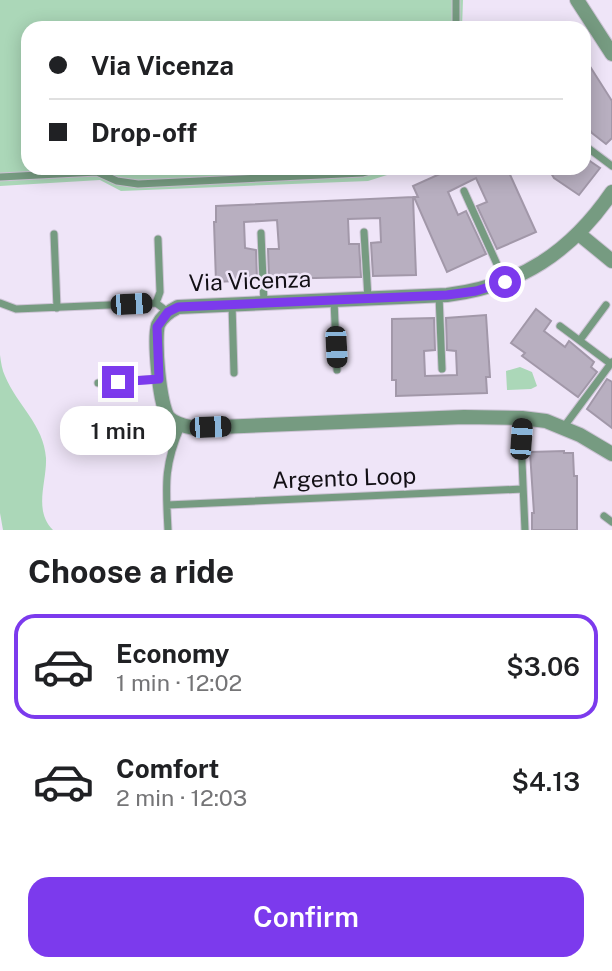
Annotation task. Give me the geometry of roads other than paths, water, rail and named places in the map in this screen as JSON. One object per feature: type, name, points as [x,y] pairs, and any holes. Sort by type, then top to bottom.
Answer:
[{"type":"street","points":[[577,0],[591,21]]},
{"type":"street","points":[[591,22],[612,54]]},
{"type":"street","name":"Via Vicenza","points":[[181,426],[170,419],[163,408],[157,327],[162,307],[368,299],[476,291],[505,282],[542,263],[579,234],[612,192]]},
{"type":"street","points":[[579,234],[612,261]]},
{"type":"street","points":[[181,426],[194,428],[464,417],[522,418],[546,421],[612,454]]},
{"type":"lane","points":[[456,0],[456,21]]},
{"type":"lane","points":[[591,150],[612,166]]},
{"type":"lane","points":[[0,177],[39,175]]},
{"type":"lane","points":[[104,175],[117,181],[138,184],[321,175]]},
{"type":"lane","points":[[464,191],[505,282]]},
{"type":"lane","points":[[364,232],[368,299]]},
{"type":"lane","points":[[261,233],[264,303]]},
{"type":"lane","points":[[54,234],[57,308]]},
{"type":"lane","points":[[0,303],[16,309],[162,307],[158,239]]},
{"type":"lane","points":[[439,295],[442,369]]},
{"type":"lane","points":[[334,300],[337,370]]},
{"type":"lane","points":[[232,304],[234,373]]},
{"type":"lane","points":[[580,340],[606,305]]},
{"type":"lane","points":[[560,326],[611,363],[563,428]]},
{"type":"lane","points":[[98,383],[159,379]]},
{"type":"lane","points":[[522,418],[525,530]]},
{"type":"lane","points":[[168,530],[166,475],[170,450],[181,426]]},
{"type":"lane","name":"Argento Loop","points":[[167,505],[523,489]]},
{"type":"lane","points":[[604,516],[612,522]]}]
